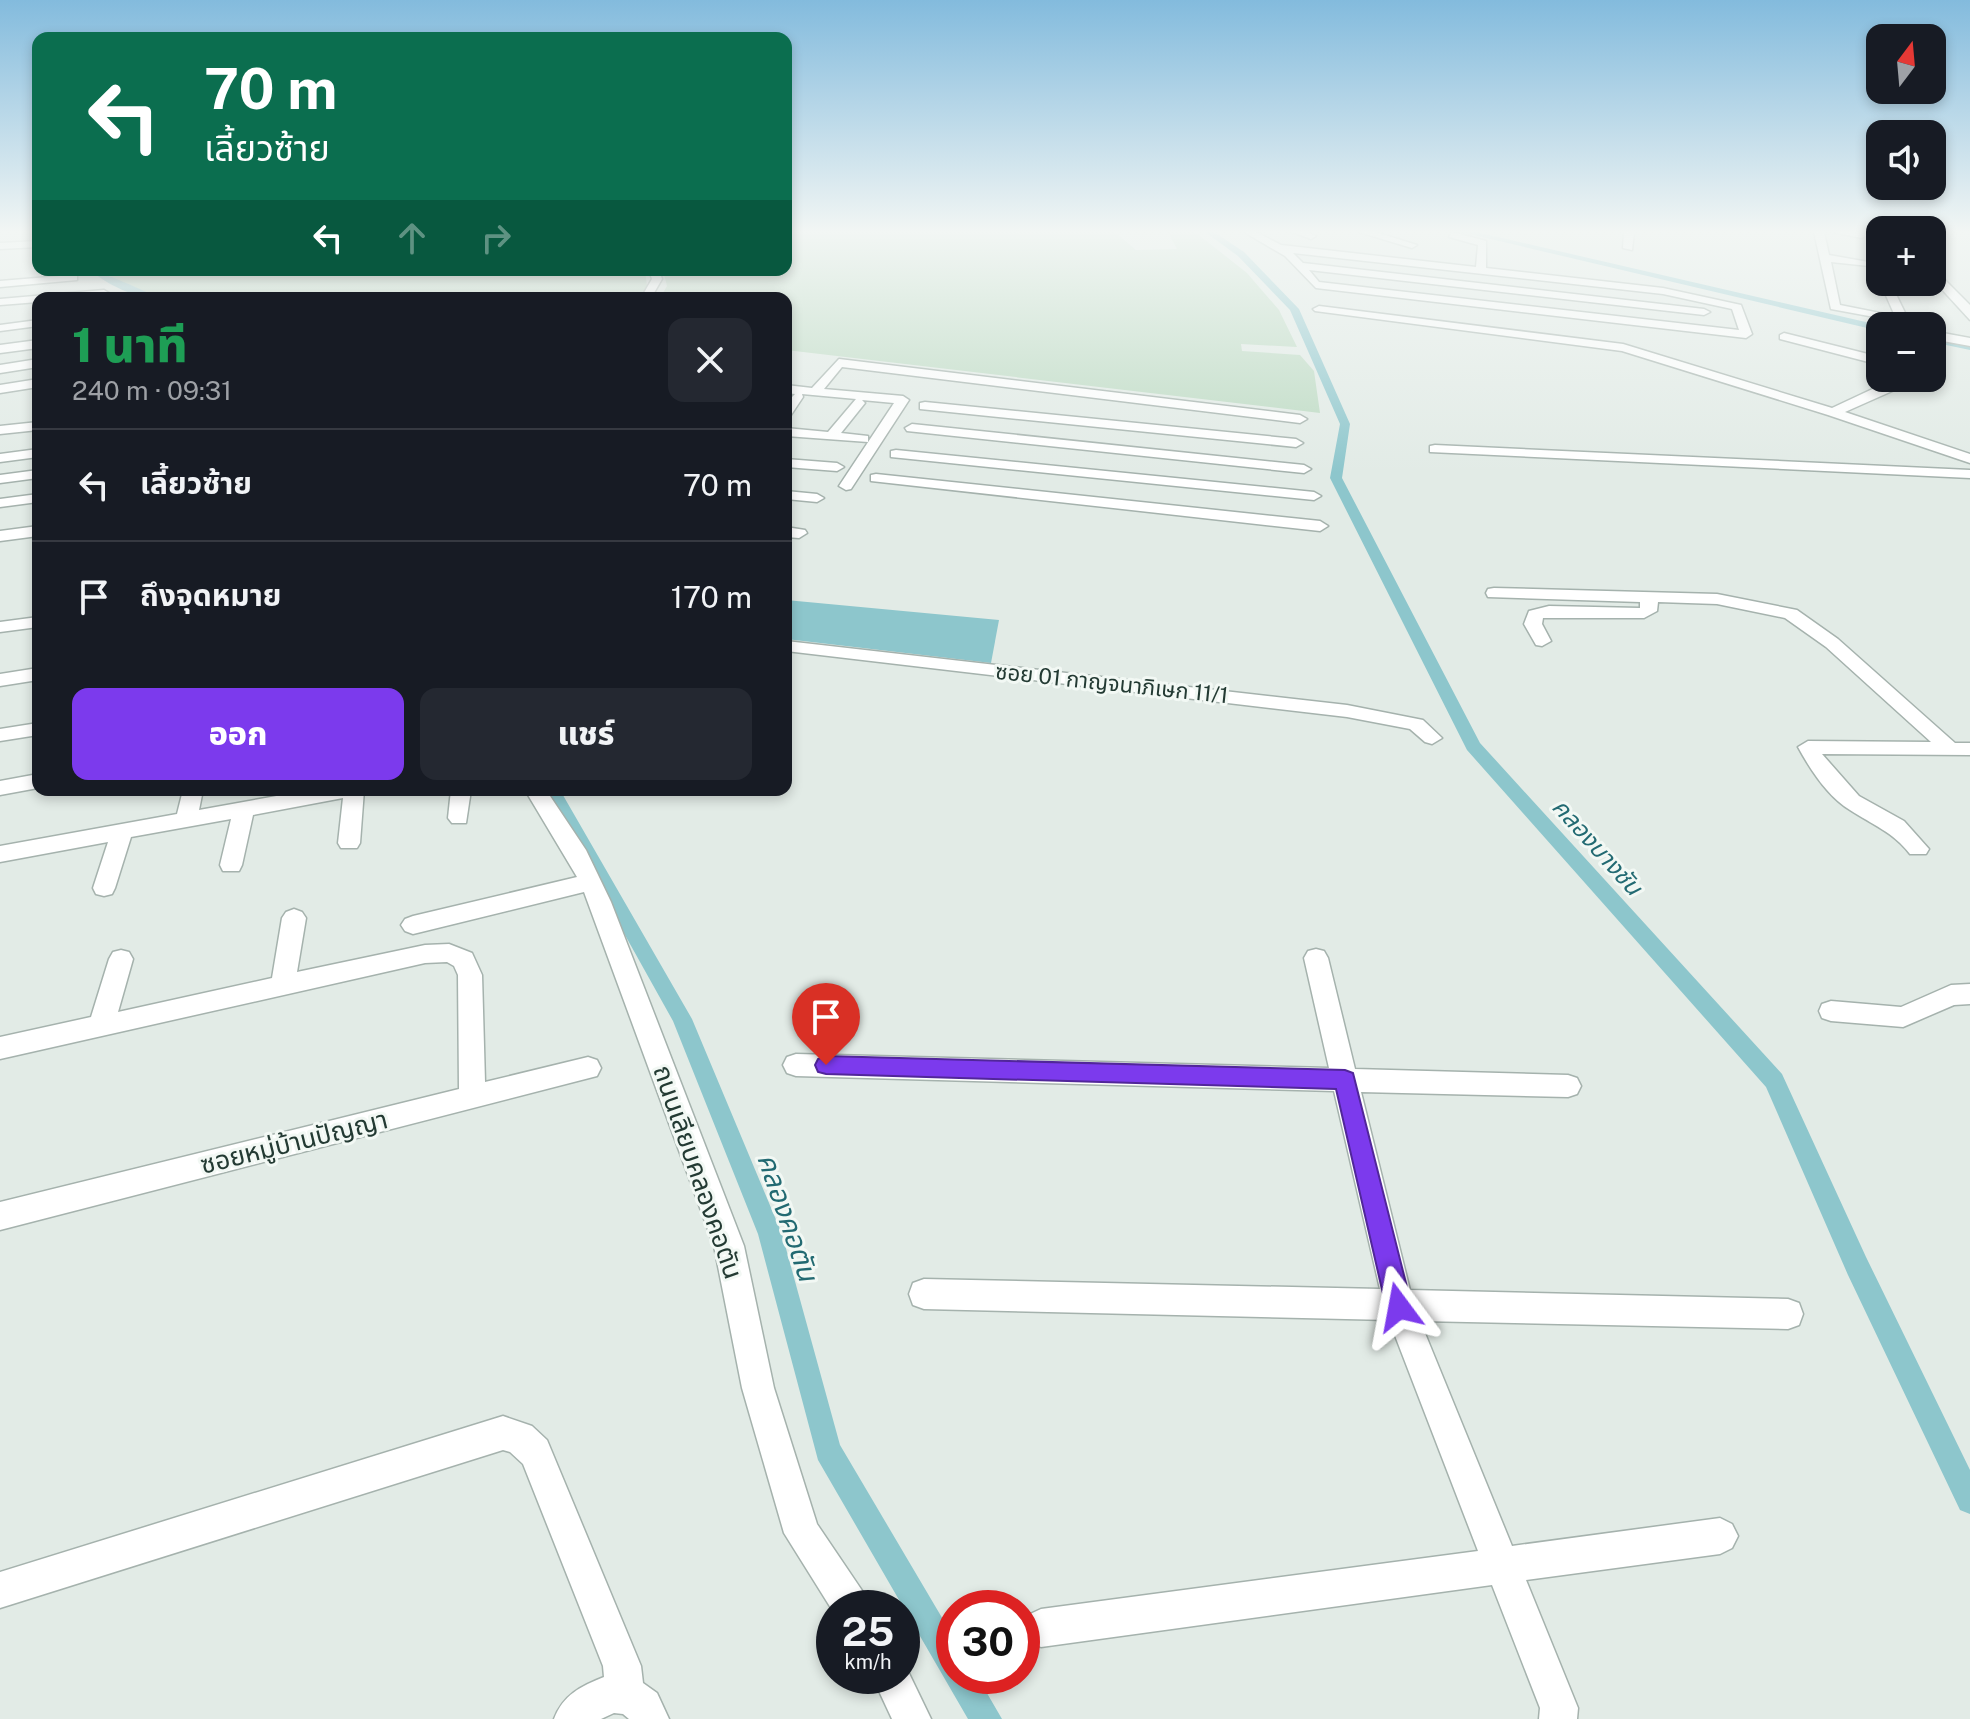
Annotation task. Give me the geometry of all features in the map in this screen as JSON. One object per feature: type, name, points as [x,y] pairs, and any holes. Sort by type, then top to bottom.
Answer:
[{"type":"street","points":[[1344,312],[1623,348],[1833,412],[1910,449],[1970,459]]},
{"type":"street","points":[[1544,312],[1744,336],[1739,312]]},
{"type":"street","points":[[1699,312],[1741,317]]},
{"type":"street","points":[[1853,312],[1903,321],[1898,312]]},
{"type":"street","points":[[0,342],[3,328],[32,324]]},
{"type":"street","points":[[1784,337],[1866,358]]},
{"type":"street","points":[[1946,338],[1970,342]]},
{"type":"street","points":[[0,349],[32,345]]},
{"type":"street","points":[[815,392],[839,363],[1300,419]]},
{"type":"street","points":[[0,369],[32,364]]},
{"type":"street","points":[[0,389],[32,384]]},
{"type":"street","points":[[792,393],[815,392],[903,400],[846,486]]},
{"type":"street","points":[[1833,412],[1879,392]]},
{"type":"street","points":[[1074,500],[1108,395]]},
{"type":"street","points":[[832,436],[858,403]]},
{"type":"street","points":[[925,406],[1296,443]]},
{"type":"street","points":[[0,430],[32,427]]},
{"type":"street","points":[[912,428],[1304,469]]},
{"type":"street","points":[[792,433],[863,439]]},
{"type":"street","points":[[1435,449],[1970,474]]},
{"type":"street","points":[[1871,471],[1910,449]]},
{"type":"street","points":[[0,458],[32,454]]},
{"type":"street","points":[[896,454],[1314,496]]},
{"type":"street","points":[[792,463],[837,467]]},
{"type":"street","points":[[0,479],[32,475]]},
{"type":"street","points":[[876,478],[1320,526]]},
{"type":"street","points":[[792,496],[817,498]]},
{"type":"street","points":[[0,503],[32,499]]},
{"type":"street","points":[[0,536],[32,532]]},
{"type":"street","points":[[1494,593],[1717,599],[1791,614],[1832,643],[1960,749]]},
{"type":"street","points":[[1542,641],[1533,624],[1535,615],[1549,611],[1644,613],[1651,607],[1646,595]]},
{"type":"street","points":[[0,627],[32,622]]},
{"type":"street","name":"ซอย 01 กาญจนาภิเษก 11/1","points":[[792,647],[1347,711],[1416,724],[1432,738]]},
{"type":"street","points":[[0,680],[32,675]]},
{"type":"street","points":[[0,735],[32,730]]},
{"type":"street","points":[[1918,849],[1906,832],[1891,820],[1854,804],[1808,747],[1960,749]]},
{"type":"street","points":[[0,788],[32,782]]},
{"type":"street","points":[[186,819],[192,796]]},
{"type":"street","points":[[0,854],[315,796]]},
{"type":"street","points":[[349,843],[353,796]]},
{"type":"street","points":[[459,818],[461,796]]},
{"type":"street","name":"ถนนเลียบคลองคอตัน","points":[[539,796],[578,856],[590,882],[729,1246],[758,1388],[802,1533],[840,1590]]},
{"type":"street","points":[[231,865],[244,809]]},
{"type":"street","points":[[104,888],[122,832]]},
{"type":"street","points":[[413,925],[590,882]]},
{"type":"street","points":[[283,986],[294,918]]},
{"type":"street","points":[[0,1048],[425,954],[449,953],[464,960],[470,975],[472,1098]]},
{"type":"street","points":[[1316,958],[1399,1307],[1562,1715]]},
{"type":"street","points":[[101,1026],[121,959]]},
{"type":"street","points":[[1831,1011],[1903,1017],[1951,995],[1970,994]]},
{"type":"street","points":[[796,1065],[1568,1086]]},
{"type":"street","name":"ซอยหมู่บ้านปัญญา","points":[[0,1216],[588,1068]]},
{"type":"street","points":[[924,1294],[1788,1314]]},
{"type":"street","points":[[0,1590],[503,1433],[520,1438],[535,1452],[638,1707]]},
{"type":"street","points":[[1041,1628],[1720,1536]]},
{"type":"street","points":[[573,1719],[595,1699],[610,1693],[638,1707]]},
{"type":"street","points":[[900,1694],[912,1719]]},
{"type":"green space","points":[[792,312],[1280,312],[1297,347],[1241,344],[1242,351],[1300,355],[1314,371],[1320,413],[792,351]]},
{"type":"water","points":[[792,601],[999,620],[991,663],[792,640]]},
{"type":"waterway","name":"คลองบางชัน","points":[[1295,312],[1345,424],[1336,478],[1473,746],[1774,1081],[1857,1266],[1970,1500]]},
{"type":"waterway","points":[[1812,312],[1866,325]]},
{"type":"waterway","points":[[1946,342],[1970,347]]},
{"type":"waterway","name":"คลองคอตัน","points":[[555,796],[682,1019],[770,1234],[828,1450],[936,1637]]},
{"type":"waterway","name":"คลองคอตัน","points":[[970,1694],[986,1719]]},
{"type":"route","points":[[826,1065],[1345,1080],[1399,1307]]}]
